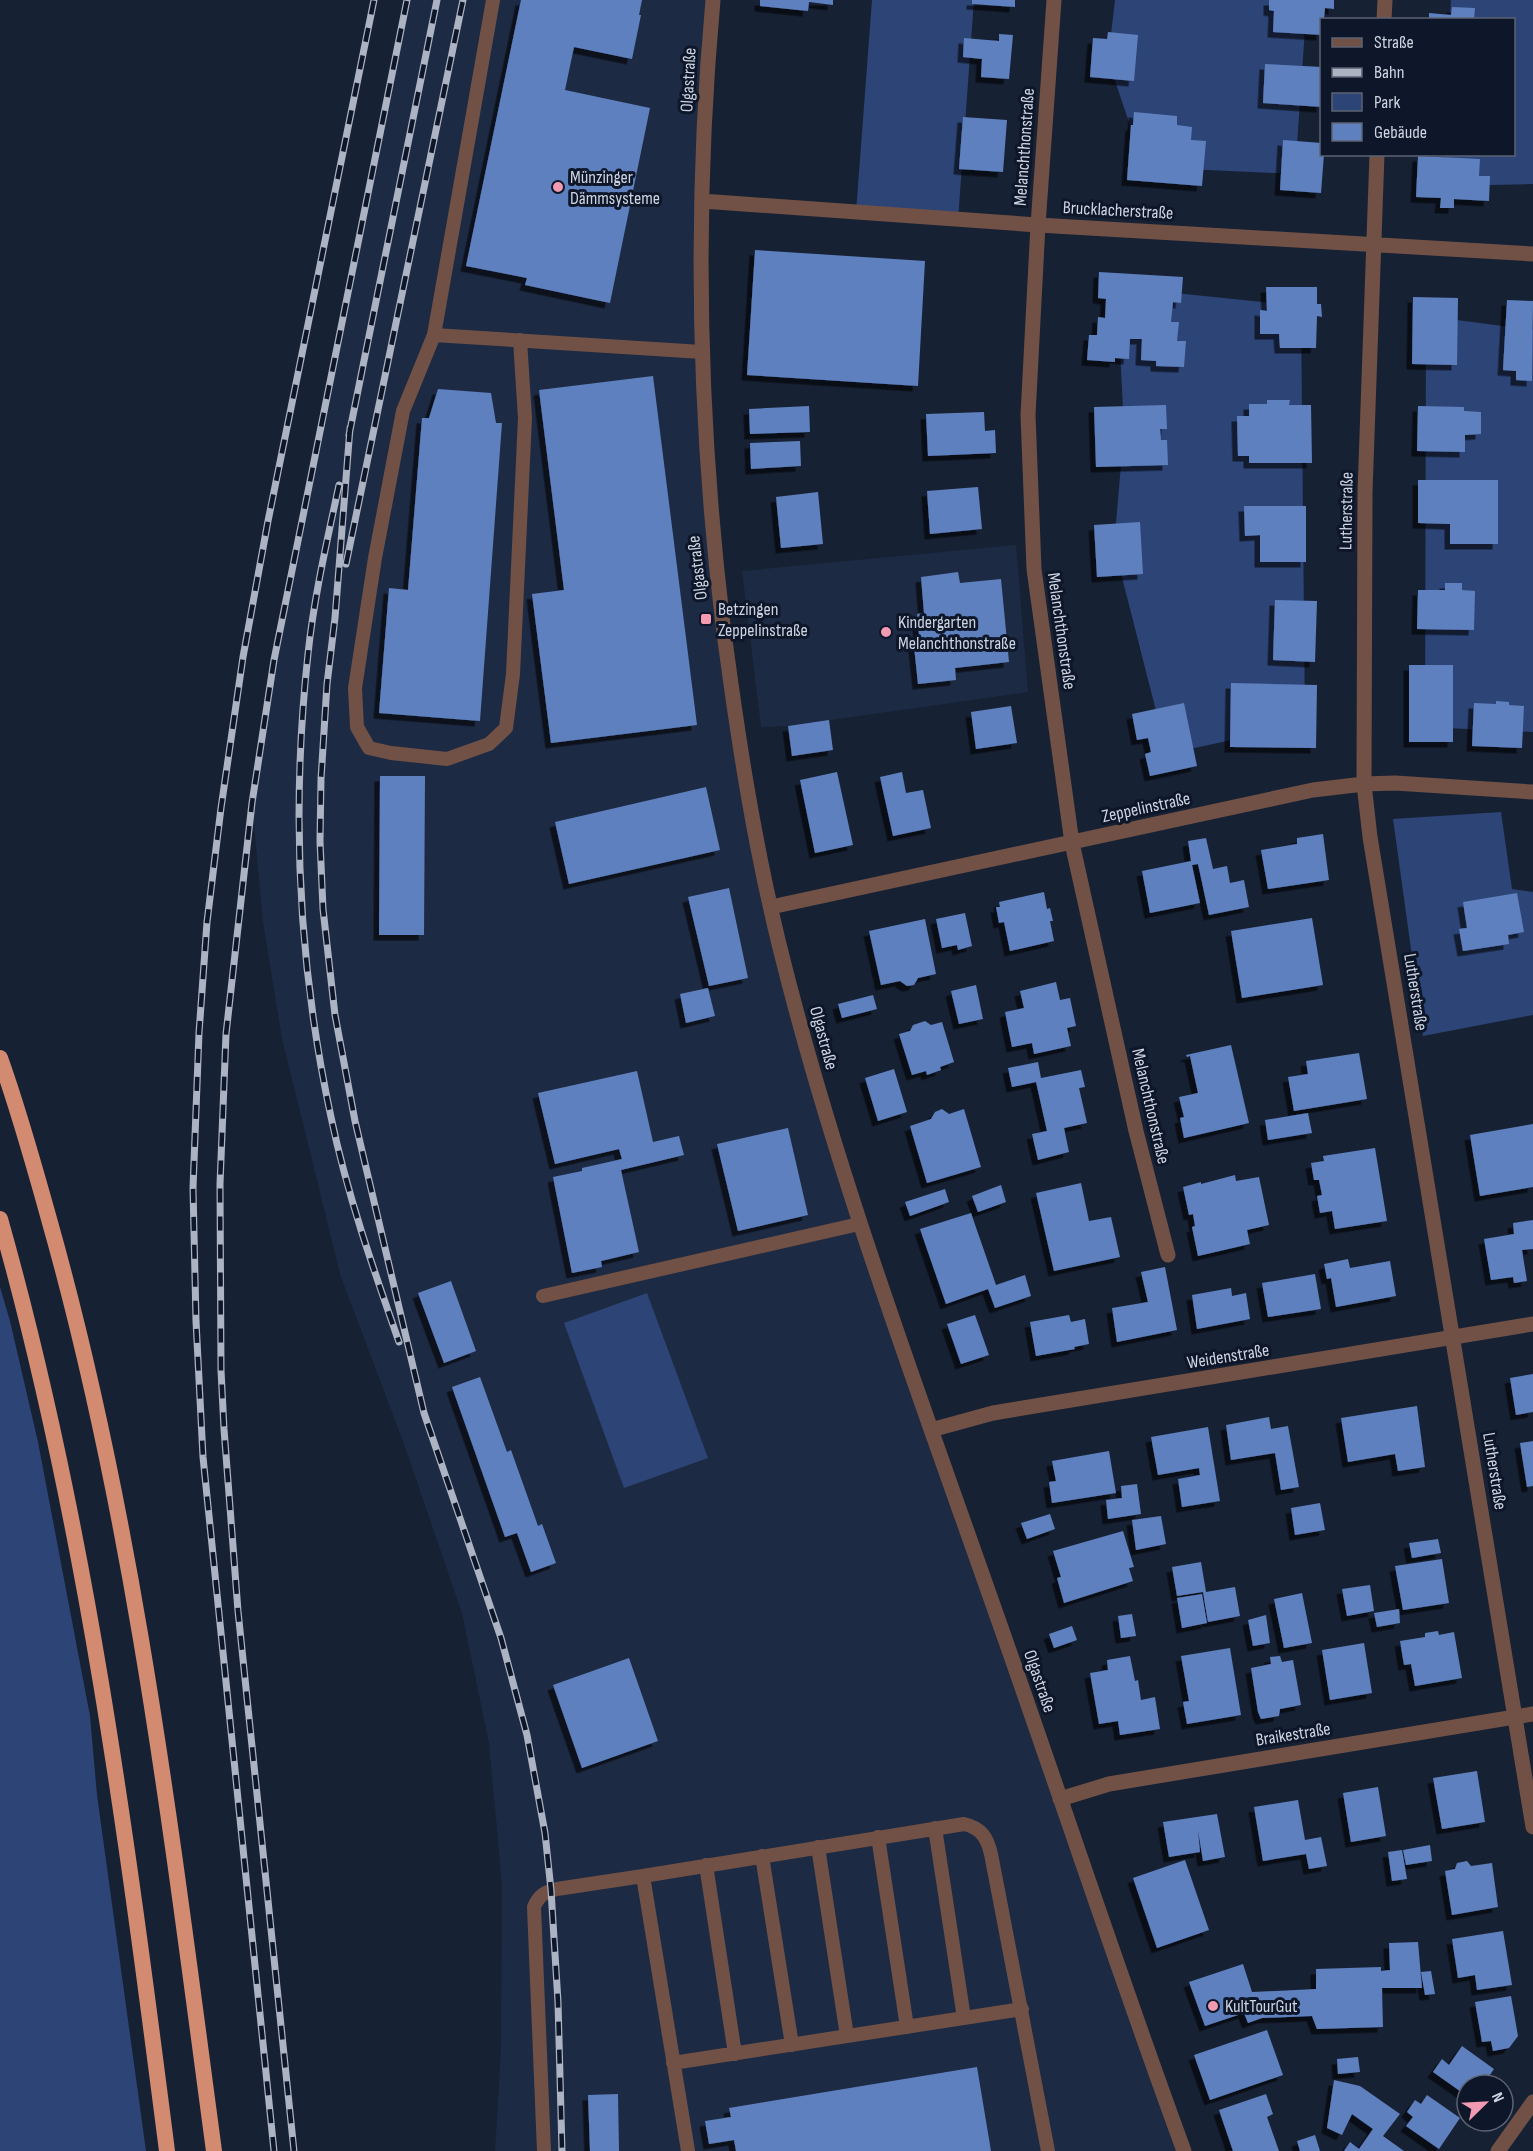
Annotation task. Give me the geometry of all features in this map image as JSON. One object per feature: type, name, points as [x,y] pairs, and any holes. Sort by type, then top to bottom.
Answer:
[{"type":"highway","points":[[0,1058],[71,1298],[125,1551],[153,1715],[214,2151]]},
{"type":"highway","points":[[0,1219],[27,1316],[57,1441],[83,1578],[123,1826],[167,2151]]},
{"type":"street","name":"Olgastraße","points":[[712,0],[702,201],[702,352],[711,521],[745,781],[771,907],[811,1065],[860,1224],[1184,2151]]},
{"type":"street","name":"Melanchthonstraße","points":[[1054,0],[1038,225],[1028,415],[1034,569],[1072,843],[1136,1131],[1168,1255]]},
{"type":"street","points":[[1384,18],[1385,0]]},
{"type":"street","name":"Lutherstraße","points":[[1377,156],[1365,492],[1364,784],[1370,837],[1533,1827]]},
{"type":"street","name":"Brucklacherstraße","points":[[702,201],[1038,225],[1533,254]]},
{"type":"street","name":"Zeppelinstraße","points":[[771,907],[1313,790],[1364,784],[1406,783],[1533,792]]},
{"type":"street","name":"Weidenstraße","points":[[931,1430],[993,1413],[1533,1324]]},
{"type":"street","name":"Braikestraße","points":[[1060,1799],[1109,1784],[1533,1714]]},
{"type":"street","points":[[1497,2151],[1533,2102]]},
{"type":"lane","points":[[493,0],[434,335],[403,411],[375,558],[355,688],[357,727],[369,748],[391,753],[447,759],[489,744],[506,728],[513,674],[525,418],[520,340]]},
{"type":"lane","points":[[434,335],[702,352]]},
{"type":"lane","points":[[543,1296],[860,1224]]},
{"type":"lane","points":[[544,2151],[534,1907],[537,1899],[546,1892],[557,1889],[964,1824],[975,1827],[988,1842],[1048,2151]]},
{"type":"lane","points":[[935,1828],[964,2018]]},
{"type":"lane","points":[[878,1837],[908,2027]]},
{"type":"lane","points":[[818,1847],[847,2036]]},
{"type":"lane","points":[[762,1856],[792,2045]]},
{"type":"lane","points":[[706,1865],[735,2054]]},
{"type":"lane","points":[[643,1876],[688,2151]]},
{"type":"lane","points":[[673,2063],[1022,2009]]},
{"type":"shaded area","points":[[407,0],[713,0],[701,313],[731,687],[811,1065],[1184,2151],[495,2151],[501,2051],[502,1884],[489,1743],[462,1613],[404,1444],[341,1277],[282,1039],[263,922],[252,803],[274,660]]},
{"type":"shaded area","name":"Kindergarten Melanchthonstraße","points":[[1016,545],[1028,692],[788,726],[761,727],[742,571]]},
{"type":"green space","points":[[872,0],[974,0],[958,220],[856,212]]},
{"type":"green space","points":[[1115,0],[1307,0],[1295,174],[1144,167],[1108,60]]},
{"type":"green space","points":[[1451,0],[1533,0],[1533,184],[1443,186],[1445,156],[1515,156],[1515,18],[1450,18]]},
{"type":"green space","points":[[1117,287],[1301,306],[1305,724],[1167,754],[1114,546],[1124,430]]},
{"type":"green space","points":[[1426,316],[1533,330],[1533,732],[1425,727]]},
{"type":"green space","points":[[1501,812],[1512,889],[1533,892],[1533,1015],[1423,1036],[1393,819]]},
{"type":"green space","points":[[0,1287],[38,1442],[90,1716],[97,1795],[146,2151],[0,2151]]},
{"type":"green space","points":[[647,1293],[708,1458],[624,1488],[564,1323]]},
{"type":"building","name":"Münzinger Dämmsysteme","points":[[521,0],[642,0],[632,59],[574,47],[565,90],[650,108],[610,303],[525,285],[527,278],[466,266]]},
{"type":"building","points":[[760,0],[833,0],[833,5],[809,2],[808,11],[760,6]]},
{"type":"building","points":[[972,0],[1015,0],[1015,7],[972,4]]},
{"type":"building","points":[[1269,0],[1334,0],[1334,9],[1325,8],[1324,18],[1320,18],[1320,35],[1273,32],[1274,11],[1269,10]]},
{"type":"building","points":[[1452,7],[1475,8],[1474,18],[1429,18],[1429,13],[1451,15]]},
{"type":"building","points":[[1108,32],[1138,35],[1134,81],[1090,77],[1093,38],[1107,39]]},
{"type":"building","points":[[999,34],[1013,35],[1009,79],[981,77],[982,59],[963,57],[964,38],[999,41]]},
{"type":"building","points":[[1265,64],[1320,67],[1320,107],[1263,103]]},
{"type":"building","points":[[1134,112],[1177,116],[1177,125],[1192,127],[1191,140],[1206,141],[1202,186],[1127,180]]},
{"type":"building","points":[[963,117],[1007,120],[1003,172],[959,169]]},
{"type":"building","points":[[1283,140],[1320,143],[1320,156],[1324,156],[1321,193],[1280,190]]},
{"type":"building","points":[[1418,156],[1480,159],[1479,176],[1490,176],[1489,201],[1454,199],[1454,208],[1440,208],[1441,198],[1416,197]]},
{"type":"building","points":[[755,250],[925,261],[918,386],[747,375]]},
{"type":"building","points":[[1099,272],[1183,277],[1181,303],[1173,302],[1171,322],[1179,322],[1177,341],[1186,341],[1184,367],[1156,366],[1156,361],[1141,360],[1142,339],[1130,339],[1129,359],[1115,358],[1115,362],[1087,360],[1089,335],[1097,335],[1098,317],[1105,318],[1106,299],[1098,298]]},
{"type":"building","points":[[1266,287],[1317,287],[1317,304],[1321,304],[1322,317],[1317,316],[1316,348],[1280,348],[1279,334],[1260,334],[1260,310],[1267,311]]},
{"type":"building","points":[[1413,297],[1458,298],[1457,365],[1412,364]]},
{"type":"building","points":[[1507,300],[1533,301],[1532,381],[1516,380],[1516,371],[1503,370]]},
{"type":"building","points":[[653,376],[697,725],[551,743],[532,594],[564,590],[539,390]]},
{"type":"building","points":[[438,389],[491,393],[496,423],[502,423],[480,721],[379,713],[389,588],[408,590],[422,418],[429,418]]},
{"type":"building","points":[[1267,400],[1290,400],[1289,405],[1311,405],[1312,463],[1249,463],[1249,456],[1238,456],[1237,416],[1249,416],[1249,404],[1267,404]]},
{"type":"building","points":[[1166,405],[1167,429],[1160,429],[1161,440],[1167,440],[1168,465],[1096,467],[1094,407]]},
{"type":"building","points":[[809,406],[810,432],[750,434],[749,409]]},
{"type":"building","points":[[1418,406],[1464,407],[1464,411],[1481,412],[1481,434],[1465,435],[1465,452],[1417,451]]},
{"type":"building","points":[[984,412],[985,431],[995,430],[996,453],[928,456],[926,414]]},
{"type":"building","points":[[800,441],[801,466],[751,469],[750,443]]},
{"type":"building","points":[[1418,480],[1498,480],[1498,544],[1450,544],[1450,524],[1418,523]]},
{"type":"building","points":[[978,487],[982,529],[930,534],[927,491]]},
{"type":"building","points":[[818,492],[823,544],[781,548],[776,497]]},
{"type":"building","points":[[1244,506],[1306,506],[1306,562],[1260,562],[1260,535],[1245,536]]},
{"type":"building","points":[[1140,522],[1143,574],[1097,577],[1094,525]]},
{"type":"building","points":[[958,572],[960,583],[1001,579],[1009,662],[955,668],[956,680],[918,684],[914,646],[920,645],[917,614],[924,613],[921,577]]},
{"type":"building","points":[[1445,583],[1462,583],[1462,590],[1475,591],[1474,630],[1417,629],[1418,590],[1445,590]]},
{"type":"building","points":[[1275,600],[1317,601],[1315,662],[1273,660]]},
{"type":"building","points":[[1409,665],[1453,665],[1453,742],[1409,742]]},
{"type":"building","points":[[1231,683],[1317,685],[1316,748],[1230,747]]},
{"type":"building","points":[[1496,701],[1524,706],[1522,748],[1472,746],[1474,703],[1496,704]]},
{"type":"building","points":[[1184,703],[1197,766],[1150,776],[1145,754],[1151,752],[1148,738],[1137,740],[1132,714]]},
{"type":"building","points":[[1011,706],[1017,743],[976,749],[971,712]]},
{"type":"building","points":[[829,720],[833,750],[792,756],[788,726]]},
{"type":"building","points":[[837,772],[853,845],[815,853],[800,780]]},
{"type":"building","points":[[902,772],[906,793],[923,790],[931,828],[893,836],[880,777]]},
{"type":"building","points":[[380,776],[425,776],[424,935],[379,935]]},
{"type":"building","points":[[706,787],[720,850],[569,884],[555,822]]},
{"type":"building","points":[[1323,834],[1329,880],[1268,889],[1261,850],[1297,844],[1297,838]]},
{"type":"building","points":[[1206,838],[1213,869],[1227,866],[1230,883],[1244,880],[1249,907],[1209,915],[1198,864],[1192,865],[1200,903],[1150,913],[1142,871],[1191,861],[1188,841]]},
{"type":"building","points":[[729,888],[748,978],[709,986],[688,897]]},
{"type":"building","points":[[1044,892],[1047,909],[1050,908],[1053,921],[1050,921],[1054,941],[1010,951],[1004,922],[999,923],[996,907],[1000,907],[999,902]]},
{"type":"building","points":[[1517,893],[1524,932],[1508,935],[1509,944],[1463,951],[1459,929],[1467,928],[1463,902]]},
{"type":"building","points":[[965,913],[972,946],[958,950],[957,945],[942,948],[936,919]]},
{"type":"building","points":[[1312,918],[1323,985],[1242,998],[1231,931]]},
{"type":"building","points":[[925,919],[936,974],[918,978],[914,985],[907,986],[900,981],[881,985],[869,931]]},
{"type":"building","points":[[1056,982],[1060,1000],[1070,998],[1076,1026],[1067,1028],[1071,1046],[1034,1054],[1032,1043],[1012,1047],[1005,1012],[1024,1008],[1020,991]]},
{"type":"building","points":[[976,985],[983,1019],[959,1024],[951,991]]},
{"type":"building","points":[[708,988],[715,1016],[686,1023],[680,994]]},
{"type":"building","points":[[873,995],[877,1009],[842,1018],[838,1004]]},
{"type":"building","points":[[925,1021],[931,1025],[942,1022],[954,1062],[927,1075],[926,1071],[912,1075],[899,1034],[910,1031],[913,1025]]},
{"type":"building","points":[[1231,1045],[1249,1123],[1184,1138],[1180,1118],[1184,1117],[1179,1097],[1198,1093],[1190,1056],[1186,1055]]},
{"type":"building","points":[[1359,1053],[1367,1099],[1294,1111],[1288,1077],[1308,1074],[1306,1061]]},
{"type":"building","points":[[1038,1062],[1041,1078],[1081,1070],[1085,1087],[1079,1088],[1087,1123],[1064,1128],[1069,1152],[1038,1160],[1032,1134],[1047,1131],[1036,1082],[1012,1087],[1008,1068]]},
{"type":"building","points":[[894,1069],[907,1112],[878,1121],[865,1078]]},
{"type":"building","points":[[637,1071],[653,1142],[679,1136],[684,1155],[621,1170],[639,1252],[601,1261],[602,1267],[572,1273],[553,1177],[622,1159],[619,1149],[555,1164],[538,1093]]},
{"type":"building","points":[[942,1109],[949,1114],[964,1109],[981,1167],[927,1183],[910,1126],[931,1119],[935,1112]]},
{"type":"building","points":[[1308,1113],[1312,1133],[1268,1140],[1265,1120]]},
{"type":"building","points":[[1533,1124],[1533,1187],[1480,1196],[1470,1135]]},
{"type":"building","points":[[788,1128],[808,1215],[738,1231],[717,1144]]},
{"type":"building","points":[[1375,1148],[1387,1221],[1335,1229],[1332,1211],[1320,1213],[1317,1196],[1322,1195],[1319,1180],[1314,1180],[1311,1163],[1324,1161],[1323,1156]]},
{"type":"building","points":[[1235,1175],[1236,1181],[1259,1177],[1269,1225],[1247,1230],[1250,1244],[1198,1256],[1192,1227],[1195,1226],[1193,1214],[1189,1215],[1183,1187]]},
{"type":"building","points":[[1081,1183],[1089,1221],[1111,1217],[1120,1257],[1054,1271],[1036,1193]]},
{"type":"building","points":[[1001,1185],[1006,1202],[978,1212],[972,1196]]},
{"type":"building","points":[[945,1189],[949,1202],[910,1216],[905,1202]]},
{"type":"building","points":[[971,1213],[996,1285],[1025,1275],[1031,1296],[995,1308],[988,1289],[946,1304],[920,1229]]},
{"type":"building","points":[[1533,1220],[1533,1249],[1522,1250],[1527,1281],[1514,1283],[1513,1277],[1491,1280],[1484,1239],[1514,1234],[1513,1223]]},
{"type":"building","points":[[1348,1259],[1350,1268],[1390,1261],[1396,1296],[1336,1307],[1331,1278],[1327,1279],[1324,1264]]},
{"type":"building","points":[[1165,1267],[1177,1330],[1117,1342],[1112,1308],[1148,1302],[1141,1272]]},
{"type":"building","points":[[1315,1274],[1321,1309],[1268,1317],[1262,1283]]},
{"type":"building","points":[[451,1281],[476,1351],[444,1363],[418,1293]]},
{"type":"building","points":[[1231,1288],[1232,1296],[1246,1293],[1250,1319],[1197,1329],[1192,1295]]},
{"type":"building","points":[[975,1315],[989,1355],[961,1364],[947,1324]]},
{"type":"building","points":[[1069,1315],[1071,1322],[1085,1319],[1089,1344],[1036,1356],[1030,1322]]},
{"type":"building","points":[[1533,1374],[1533,1412],[1516,1415],[1510,1378]]},
{"type":"building","points":[[480,1377],[507,1452],[511,1450],[538,1526],[542,1524],[556,1563],[531,1572],[517,1533],[505,1537],[452,1387]]},
{"type":"building","points":[[1417,1406],[1425,1467],[1398,1471],[1395,1454],[1348,1462],[1341,1418]]},
{"type":"building","points":[[1269,1417],[1271,1429],[1288,1426],[1299,1487],[1281,1490],[1275,1453],[1231,1460],[1226,1425]]},
{"type":"building","points":[[1208,1427],[1220,1501],[1182,1507],[1178,1479],[1200,1475],[1199,1468],[1158,1475],[1151,1437]]},
{"type":"building","points":[[1533,1441],[1533,1486],[1527,1487],[1520,1443]]},
{"type":"building","points":[[1109,1451],[1116,1493],[1052,1503],[1049,1482],[1056,1481],[1052,1461]]},
{"type":"building","points":[[1137,1484],[1141,1514],[1108,1519],[1106,1500],[1122,1498],[1121,1486]]},
{"type":"building","points":[[1320,1503],[1325,1530],[1295,1535],[1291,1508]]},
{"type":"building","points":[[1050,1514],[1055,1529],[1027,1539],[1021,1523]]},
{"type":"building","points":[[1161,1516],[1166,1544],[1136,1550],[1132,1520]]},
{"type":"building","points":[[1123,1531],[1134,1567],[1129,1568],[1133,1581],[1064,1603],[1057,1578],[1061,1577],[1053,1551]]},
{"type":"building","points":[[1438,1539],[1441,1553],[1412,1558],[1409,1543]]},
{"type":"building","points":[[1442,1559],[1449,1603],[1403,1610],[1395,1566]]},
{"type":"building","points":[[1201,1562],[1206,1592],[1235,1587],[1240,1616],[1208,1622],[1203,1592],[1177,1596],[1172,1567]]},
{"type":"building","points":[[1370,1585],[1374,1611],[1347,1616],[1342,1589]]},
{"type":"building","points":[[1302,1593],[1312,1643],[1284,1648],[1274,1599]]},
{"type":"building","points":[[1202,1594],[1207,1623],[1182,1628],[1177,1598]]},
{"type":"building","points":[[1399,1609],[1400,1623],[1377,1627],[1374,1613]]},
{"type":"building","points":[[1132,1614],[1136,1636],[1121,1638],[1118,1616]]},
{"type":"building","points":[[1266,1615],[1270,1643],[1253,1646],[1248,1620]]},
{"type":"building","points":[[1072,1626],[1077,1640],[1054,1648],[1049,1634]]},
{"type":"building","points":[[1438,1631],[1439,1635],[1454,1632],[1462,1678],[1415,1686],[1411,1664],[1404,1665],[1400,1641],[1425,1637],[1425,1633]]},
{"type":"building","points":[[1364,1643],[1372,1693],[1330,1700],[1322,1650]]},
{"type":"building","points":[[1230,1648],[1241,1715],[1187,1724],[1183,1702],[1189,1701],[1181,1656]]},
{"type":"building","points":[[1130,1656],[1135,1681],[1138,1680],[1141,1700],[1155,1697],[1160,1729],[1120,1735],[1118,1721],[1099,1724],[1090,1673],[1108,1670],[1107,1660]]},
{"type":"building","points":[[1280,1656],[1282,1662],[1293,1660],[1301,1705],[1280,1709],[1279,1716],[1261,1719],[1251,1668],[1271,1664],[1270,1657]]},
{"type":"building","points":[[629,1658],[658,1741],[582,1768],[553,1685]]},
{"type":"building","points":[[1477,1771],[1485,1822],[1442,1829],[1433,1778]]},
{"type":"building","points":[[1378,1787],[1386,1836],[1351,1842],[1343,1793]]},
{"type":"building","points":[[1298,1800],[1305,1840],[1321,1837],[1327,1866],[1309,1869],[1306,1854],[1263,1861],[1254,1807]]},
{"type":"building","points":[[1217,1814],[1225,1857],[1203,1861],[1198,1830],[1200,1852],[1169,1857],[1163,1822]]},
{"type":"building","points":[[1430,1845],[1432,1861],[1406,1865],[1403,1850]]},
{"type":"building","points":[[1402,1850],[1407,1879],[1392,1881],[1388,1852]]},
{"type":"building","points":[[1185,1860],[1209,1930],[1157,1948],[1133,1878]]},
{"type":"building","points":[[1467,1861],[1471,1866],[1492,1863],[1498,1907],[1452,1915],[1445,1871],[1455,1869],[1457,1863]]},
{"type":"building","points":[[1503,1931],[1512,1985],[1477,1990],[1475,1975],[1458,1978],[1452,1939]]},
{"type":"building","points":[[1418,1942],[1422,1988],[1382,1988],[1383,2027],[1317,2029],[1312,2016],[1262,2018],[1248,2023],[1244,2013],[1205,2026],[1189,1982],[1243,1964],[1252,1992],[1316,1989],[1316,1969],[1381,1967],[1381,1971],[1390,1970],[1389,1943]]},
{"type":"building","points":[[1431,1971],[1435,1994],[1425,1995],[1421,1972]]},
{"type":"building","points":[[1511,1996],[1518,2036],[1509,2048],[1493,2051],[1491,2041],[1482,2042],[1475,2002]]},
{"type":"building","points":[[1267,2030],[1283,2075],[1210,2100],[1194,2055]]},
{"type":"building","points":[[1462,2046],[1494,2069],[1491,2073],[1455,2073],[1455,2088],[1433,2072],[1442,2059],[1449,2065]]},
{"type":"building","points":[[1358,2057],[1360,2072],[1338,2074],[1337,2059]]},
{"type":"building","points":[[977,2067],[991,2151],[736,2151],[734,2140],[709,2144],[705,2121],[731,2117],[729,2108]]},
{"type":"building","points":[[1334,2080],[1360,2086],[1400,2114],[1383,2136],[1404,2151],[1344,2151],[1350,2142],[1359,2149],[1373,2129],[1352,2114],[1342,2135],[1327,2128]]},
{"type":"building","points":[[618,2094],[619,2151],[590,2151],[588,2095]]},
{"type":"building","points":[[1266,2094],[1273,2114],[1267,2117],[1279,2151],[1233,2151],[1219,2110]]},
{"type":"building","points":[[1427,2095],[1455,2115],[1455,2125],[1439,2149],[1406,2126],[1413,2117],[1407,2112],[1415,2100],[1421,2104]]},
{"type":"building","points":[[1315,2135],[1320,2151],[1300,2151],[1297,2141]]},
{"type":"railway","points":[[274,2151],[203,1457],[196,1321],[193,1188],[199,1033],[207,922],[243,657],[268,521],[374,0]]},
{"type":"railway","points":[[294,2151],[238,1611],[224,1429],[221,1370],[220,1184],[226,1034],[252,803],[274,660],[407,0]]},
{"type":"railway","points":[[349,435],[437,0]]},
{"type":"railway","points":[[346,564],[463,0]]},
{"type":"railway","points":[[350,428],[335,618],[327,684],[321,779],[320,841],[323,909],[335,1015],[355,1121],[424,1413],[501,1638],[527,1735],[545,1833],[551,1890],[558,2002],[562,2151]]},
{"type":"railway","points":[[339,485],[314,611],[303,712],[299,828],[305,944],[320,1060],[337,1146],[361,1231],[399,1342]]},
{"type":"place","name":"Münzinger Dämmsysteme","points":[[558,187]]},
{"type":"place","name":"Betzingen Zeppelinstraße","points":[[706,619]]},
{"type":"place","name":"Kindergarten Melanchthonstraße","points":[[886,632]]},
{"type":"place","name":"KultTourGut","points":[[1213,2006]]}]
